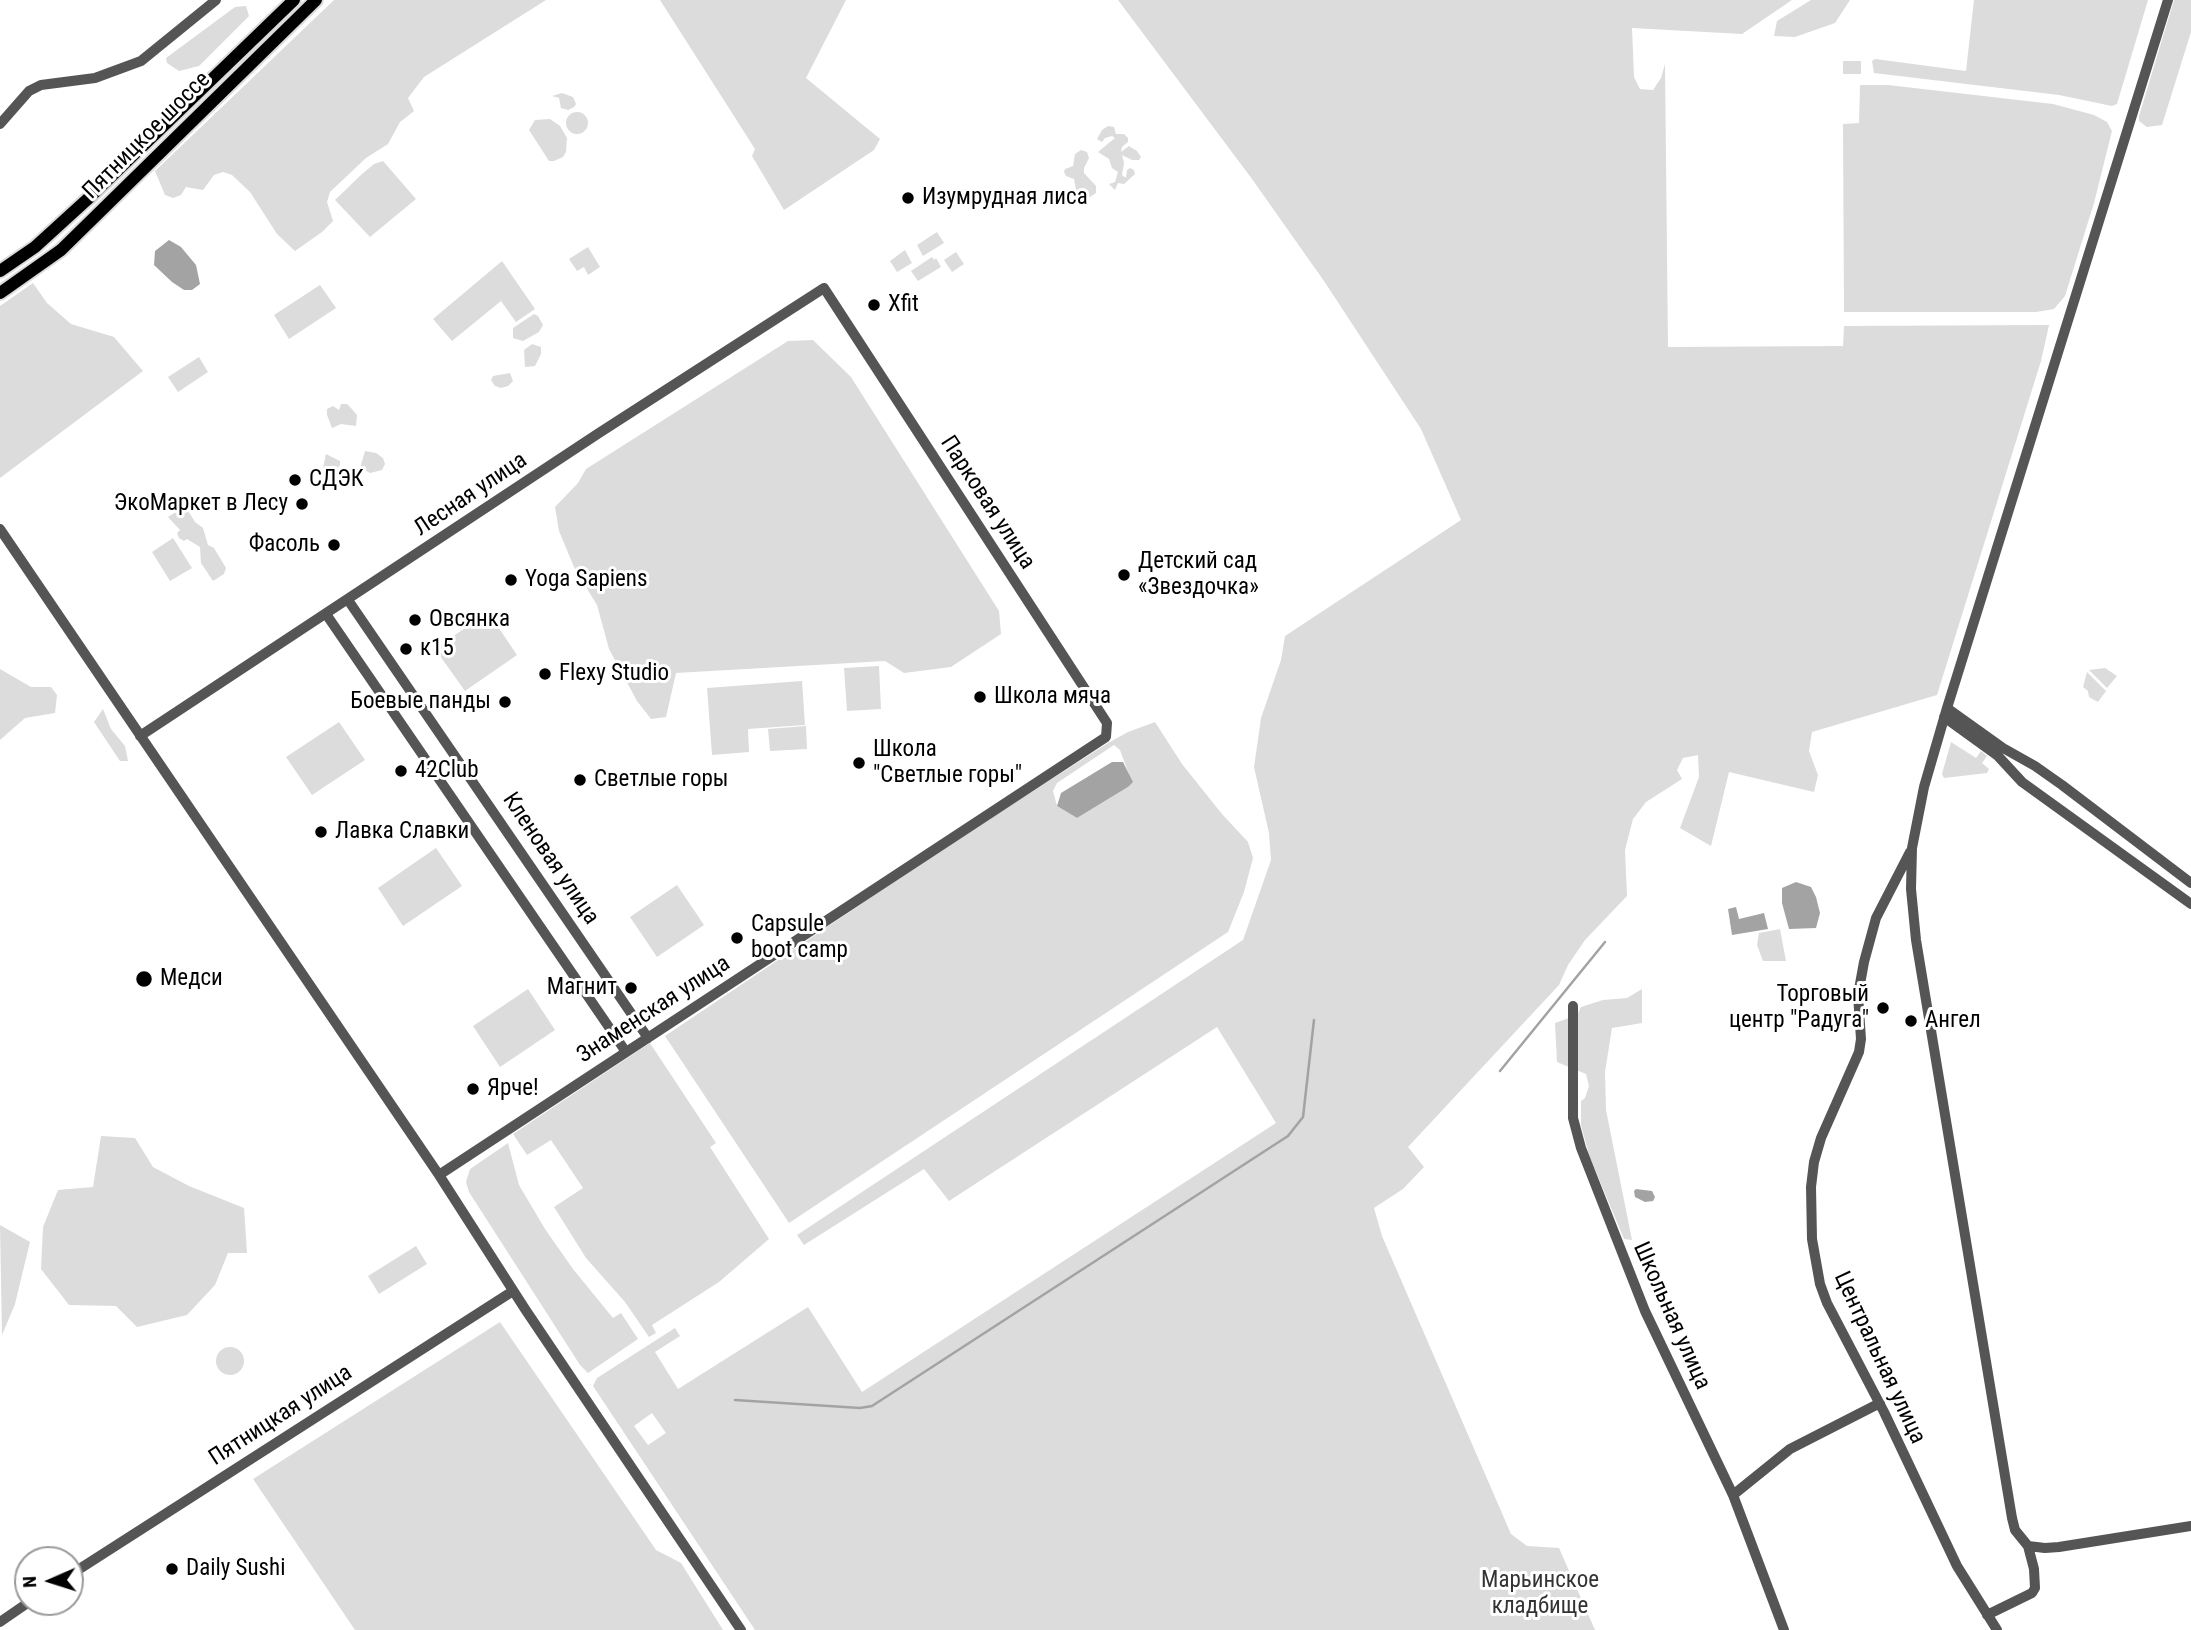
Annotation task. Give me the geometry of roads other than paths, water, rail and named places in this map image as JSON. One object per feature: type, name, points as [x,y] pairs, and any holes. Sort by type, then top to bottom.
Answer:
[{"type":"main road","name":"Пятницкое шоссе","points":[[0,271],[35,247],[91,196],[294,0]]},
{"type":"main road","name":"Пятницкое шоссе","points":[[0,293],[61,250],[316,0]]},
{"type":"street","points":[[0,124],[29,91],[41,85],[95,78],[141,61],[216,0]]},
{"type":"street","points":[[1987,1615],[2032,1593],[2035,1588],[2034,1569],[2028,1546],[2015,1530],[2012,1518],[1913,919],[1912,848],[1924,787],[1946,712],[2168,0]]},
{"type":"street","name":"Лесная улица","points":[[141,736],[599,433],[824,288]]},
{"type":"street","name":"Парковая улица","points":[[824,288],[1107,723],[1108,732],[1102,741]]},
{"type":"street","points":[[0,529],[439,1175],[513,1291],[741,1630]]},
{"type":"street","name":"Кленовая улица","points":[[348,600],[648,1038]]},
{"type":"street","name":"Кленовая улица","points":[[326,614],[626,1052]]},
{"type":"street","points":[[1946,712],[2035,766],[2191,883]]},
{"type":"street","points":[[1946,712],[1998,756],[2022,782],[2191,904]]},
{"type":"street","name":"Знаменская улица","points":[[439,1175],[1102,741]]},
{"type":"street","name":"Центральная улица","points":[[1912,848],[1876,918],[1860,980],[1859,1052],[1821,1138],[1811,1187],[1812,1239],[1820,1284],[1837,1324],[1880,1403],[1957,1566],[1997,1630]]},
{"type":"street","name":"Школьная улица","points":[[1573,1006],[1573,1118],[1581,1148],[1645,1311],[1733,1495],[1784,1630]]},
{"type":"street","name":"Пятницкая улица","points":[[84,1566],[513,1291]]},
{"type":"street","points":[[1733,1495],[1790,1449],[1880,1403]]},
{"type":"street","points":[[2028,1546],[2052,1548],[2191,1526]]},
{"type":"waterway","points":[[1500,1071],[1605,942]]},
{"type":"waterway","points":[[735,1400],[860,1408],[872,1406],[1288,1136],[1303,1117],[1314,1020]]},
{"type":"place","name":"Изумрудная лиса","points":[[908,198]]},
{"type":"place","name":"Xfit","points":[[874,305]]},
{"type":"place","name":"СДЭК","points":[[295,480]]},
{"type":"place","name":"ЭкоМаркет в Лесу","points":[[302,504]]},
{"type":"place","name":"Фасоль","points":[[334,545]]},
{"type":"place","name":"Детский сад «Звездочка»","points":[[1124,575]]},
{"type":"place","name":"Yoga Sapiens","points":[[511,580]]},
{"type":"place","name":"Овсянка","points":[[415,620]]},
{"type":"place","name":"к15","points":[[406,649]]},
{"type":"place","name":"Flexy Studio","points":[[545,674]]},
{"type":"place","name":"Школа мяча","points":[[980,697]]},
{"type":"place","name":"Боевые панды","points":[[505,702]]},
{"type":"place","name":"Школа \"Светлые горы\"","points":[[859,763]]},
{"type":"place","name":"42Club","points":[[401,771]]},
{"type":"place","name":"Светлые горы","points":[[580,780]]},
{"type":"place","name":"Лавка Славки","points":[[321,832]]},
{"type":"place","name":"Capsule boot camp","points":[[737,938]]},
{"type":"place","name":"Медси","points":[[144,979]]},
{"type":"place","name":"Магнит","points":[[631,988]]},
{"type":"place","name":"Торговый центр \"Радуга\"","points":[[1883,1008]]},
{"type":"place","name":"Ангел","points":[[1911,1021]]},
{"type":"place","name":"Ярче!","points":[[473,1089]]},
{"type":"place","name":"Daily Sushi","points":[[172,1569]]},
{"type":"park label","name":"Марьинское кладбище","points":[[1540,1594]]}]
